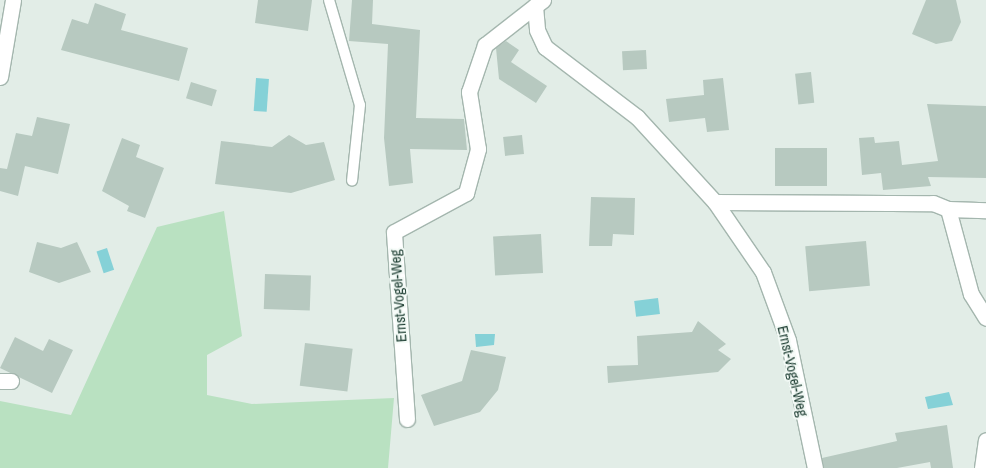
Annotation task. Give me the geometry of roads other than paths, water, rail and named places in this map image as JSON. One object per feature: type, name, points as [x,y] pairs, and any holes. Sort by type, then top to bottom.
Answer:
[{"type":"street","points":[[0,77],[13,0]]},
{"type":"street","name":"Ernst-Vogel-Weg","points":[[539,3],[537,30],[545,47],[637,117],[715,202],[763,272],[788,340],[814,468]]},
{"type":"street","name":"Ernst-Vogel-Weg","points":[[407,419],[394,232],[466,193],[478,149],[469,92],[484,45],[539,3]]},
{"type":"street","points":[[715,202],[933,203],[948,209],[986,210]]},
{"type":"street","points":[[948,209],[971,294],[986,318]]},
{"type":"street","points":[[982,468],[986,440]]},
{"type":"lane","points":[[329,0],[360,105],[352,181]]},
{"type":"water","points":[[256,78],[269,79],[267,112],[254,111]]},
{"type":"water","points":[[107,248],[114,270],[104,273],[97,251]]},
{"type":"water","points":[[658,298],[660,314],[636,317],[634,301]]},
{"type":"water","points":[[475,334],[495,334],[494,345],[476,347]]},
{"type":"water","points":[[949,392],[953,405],[928,409],[925,397]]}]
